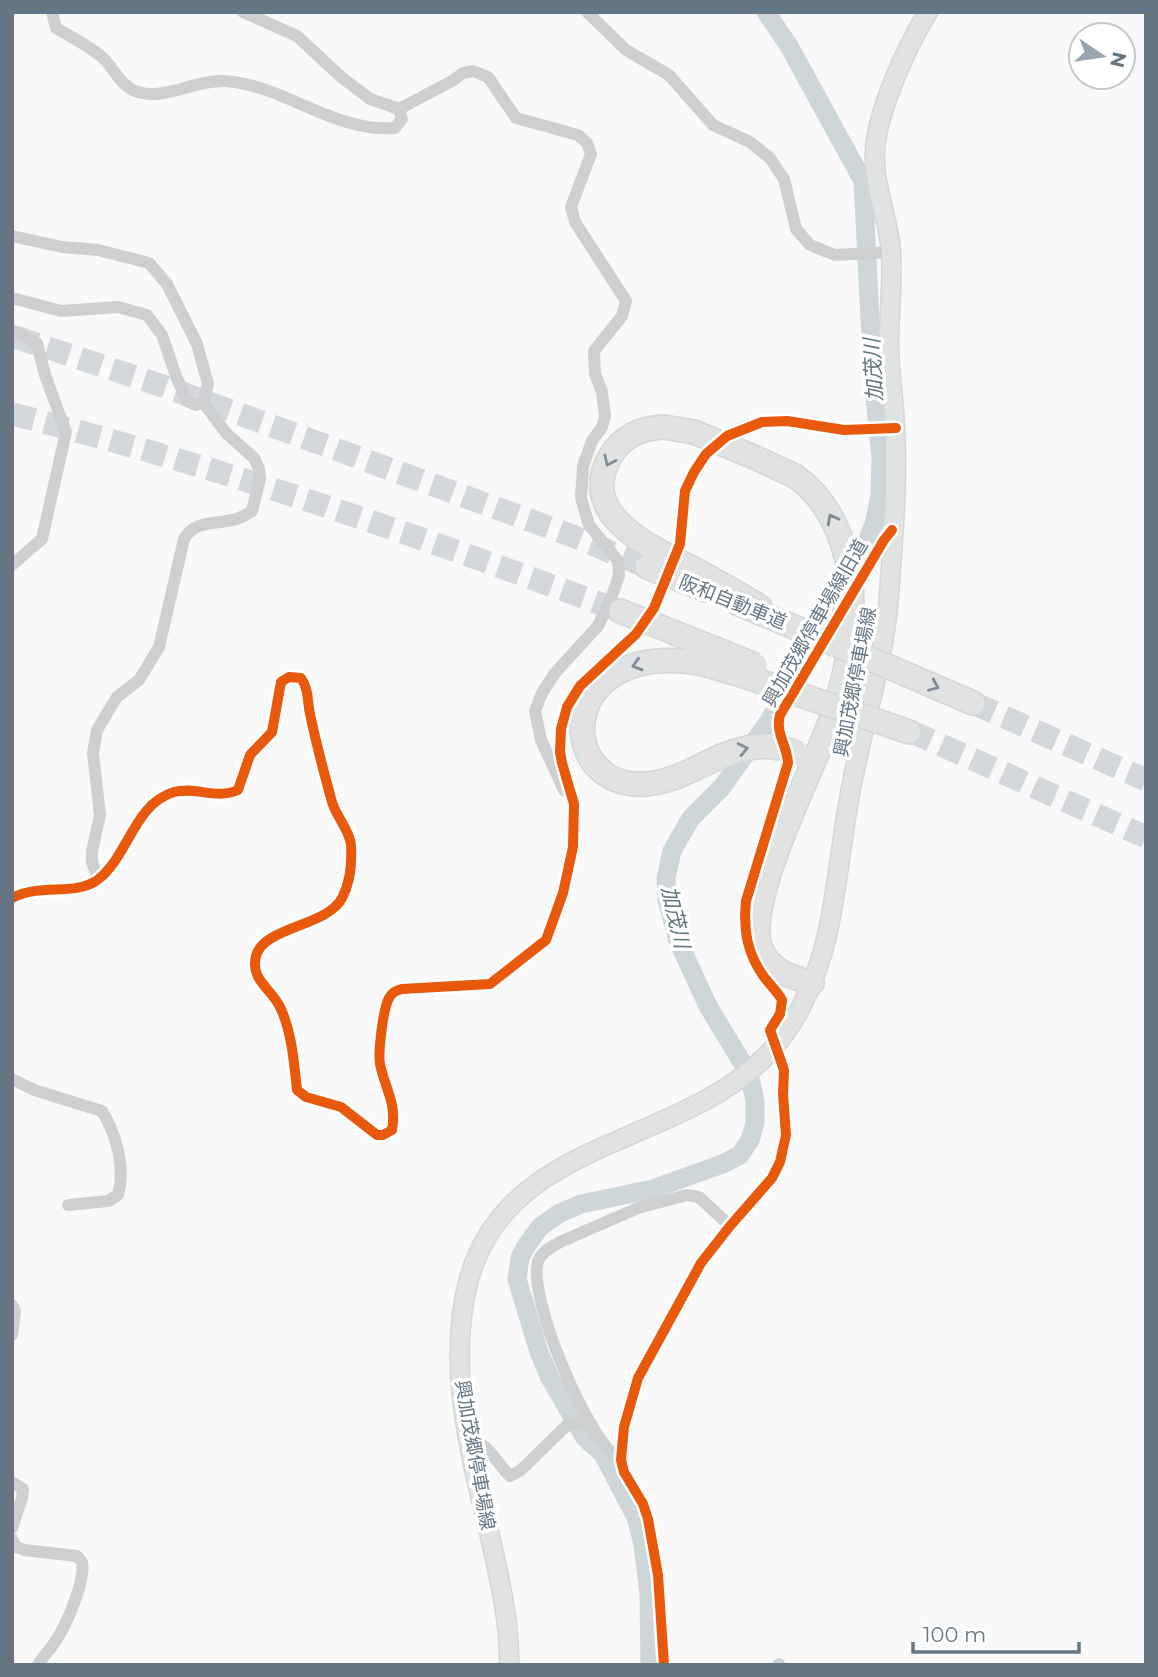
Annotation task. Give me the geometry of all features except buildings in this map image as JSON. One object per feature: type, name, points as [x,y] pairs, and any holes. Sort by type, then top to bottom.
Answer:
[{"type":"highway","points":[[736,597],[633,537],[617,522],[607,505],[603,478],[611,454],[632,434],[663,427],[694,432],[754,457],[795,476],[819,498],[837,528],[849,575],[852,607],[851,633],[840,692],[805,761],[770,871],[758,924],[761,949],[771,963],[782,973],[812,983]]},
{"type":"highway","name":"阪和自動車道","points":[[648,567],[736,597],[786,623],[973,703]]},
{"type":"highway","points":[[620,611],[709,656],[909,732]]},
{"type":"highway","points":[[709,656],[661,660],[624,668],[595,690],[583,719],[584,740],[592,761],[600,770],[619,782],[642,786],[653,785],[730,752],[752,746],[779,747],[805,761]]},
{"type":"main road","name":"興加茂郷停車場線","points":[[509,1665],[505,1610],[469,1440],[461,1381],[464,1306],[474,1262],[496,1222],[523,1192],[547,1176],[693,1107],[736,1082],[777,1044],[812,983],[830,924],[848,801],[883,642],[889,596],[896,467],[889,345],[891,252],[876,176],[875,144],[878,124],[905,55],[928,12]]},
{"type":"street","points":[[52,12],[56,28],[105,60],[131,90],[158,94],[223,81],[265,89],[348,122],[378,129],[395,128],[402,119],[399,109]]},
{"type":"street","points":[[243,12],[297,36],[340,76],[370,99],[399,109],[463,73],[473,71],[488,77],[516,118],[578,135],[587,143],[591,154],[571,207],[575,222],[586,241],[626,301],[622,316],[594,351],[595,374],[603,392],[606,411],[604,422],[587,454],[580,491],[589,525],[615,556],[619,565],[619,576],[598,626],[555,673],[542,693],[535,711],[537,729],[544,748],[575,812]]},
{"type":"street","points":[[587,12],[626,50],[669,75],[707,120],[729,134],[757,146],[770,158],[783,179],[796,229],[810,245],[835,255],[891,252]]},
{"type":"street","points":[[12,236],[62,247],[97,250],[149,263],[167,284],[197,344],[208,384],[203,401]]},
{"type":"street","points":[[12,298],[61,311],[118,307],[147,315],[162,335],[187,401],[196,404],[203,401]]},
{"type":"street","points":[[12,330],[37,343],[45,375],[66,432],[42,539],[12,565]]},
{"type":"street","points":[[98,880],[92,862],[100,815],[93,753],[97,730],[117,697],[139,681],[159,647],[184,539],[188,532],[201,524],[237,519],[252,511],[260,479],[254,458],[226,433],[203,401]]},
{"type":"street","points":[[680,544],[683,500],[689,481],[706,454],[727,436],[750,425],[774,421],[862,430],[892,428]]},
{"type":"street","name":"興加茂郷停車場線旧道","points":[[621,1460],[624,1427],[638,1378],[701,1263],[772,1178],[783,1154],[786,1135],[784,1070],[770,1030],[780,1013],[782,1000],[753,959],[747,941],[744,925],[748,890],[788,763],[778,723],[780,715],[892,530]]},
{"type":"street","points":[[654,608],[662,589]]},
{"type":"street","points":[[12,898],[48,888],[81,888],[98,880],[114,862],[146,811],[174,792],[194,791],[225,796],[238,790],[250,755],[272,732],[281,682],[289,677],[301,678],[307,687],[309,711],[336,815],[351,842],[351,867],[342,899],[332,909],[267,941],[257,953],[254,967],[260,983],[275,998],[282,1011],[293,1052],[297,1090],[306,1097],[341,1107],[377,1135],[383,1135],[392,1130],[395,1114],[379,1052],[388,999],[393,992],[402,989],[490,984],[546,940],[563,893],[573,847],[575,812],[561,752],[561,729],[567,707],[593,672],[636,634]]},
{"type":"street","points":[[12,1079],[34,1090],[102,1111],[112,1128],[120,1168],[118,1195],[108,1201],[68,1205]]},
{"type":"street","points":[[664,1665],[662,1610],[648,1519],[643,1504],[624,1472],[621,1460],[613,1455],[591,1425],[576,1396],[549,1330],[539,1294],[537,1271],[539,1258],[560,1242],[638,1208],[687,1195],[699,1197],[730,1226]]},
{"type":"street","points":[[12,1305],[15,1311],[12,1335]]},
{"type":"street","points":[[469,1440],[475,1440],[484,1446],[510,1476],[521,1470],[567,1425],[591,1425]]},
{"type":"street","points":[[12,1482],[23,1489],[12,1528]]},
{"type":"street","points":[[12,1539],[16,1547],[24,1550],[77,1556],[84,1568],[67,1621],[38,1665]]},
{"type":"waterway","name":"加茂川","points":[[650,1665],[649,1595],[643,1544],[636,1517],[603,1454],[585,1438],[550,1378],[539,1352],[517,1279],[520,1258],[526,1246],[540,1227],[558,1214],[581,1204],[653,1189],[725,1163],[740,1155],[750,1140],[755,1123],[755,1101],[749,1074],[708,1006],[678,941],[667,900],[666,878],[672,851],[691,818],[722,787],[769,721],[815,641],[860,559],[874,524],[880,496],[881,458],[873,377],[863,181],[789,46],[766,12]]},
{"type":"tunnel","points":[[15,337],[163,386],[570,535],[647,567]]},
{"type":"tunnel","points":[[12,414],[243,479],[470,556],[620,611]]},
{"type":"tunnel","points":[[973,703],[1146,780]]},
{"type":"tunnel","points":[[910,731],[1146,837]]},
{"type":"cycle path","points":[[12,898],[34,891],[77,888],[96,881],[116,860],[140,820],[160,798],[182,791],[221,794],[238,790],[250,755],[272,732],[281,682],[289,677],[301,678],[307,691],[310,714],[332,802],[350,840],[350,872],[345,892],[335,907],[324,915],[283,932],[261,946],[256,956],[256,971],[284,1017],[292,1048],[297,1090],[306,1097],[341,1107],[377,1135],[383,1135],[392,1130],[393,1120],[392,1104],[380,1064],[383,1021],[391,994],[402,989],[490,984],[546,940],[563,893],[573,847],[574,804],[560,752],[561,729],[567,707],[580,686],[636,634],[654,608],[680,544],[685,491],[706,454],[727,436],[762,422],[787,421],[844,430],[896,428]]},
{"type":"cycle path","points":[[664,1665],[658,1575],[648,1519],[643,1504],[624,1472],[621,1460],[624,1427],[638,1378],[701,1263],[772,1178],[780,1162],[786,1135],[784,1070],[770,1030],[780,1014],[782,1000],[758,968],[750,950],[745,922],[746,901],[788,763],[779,728],[780,715],[892,530]]}]
